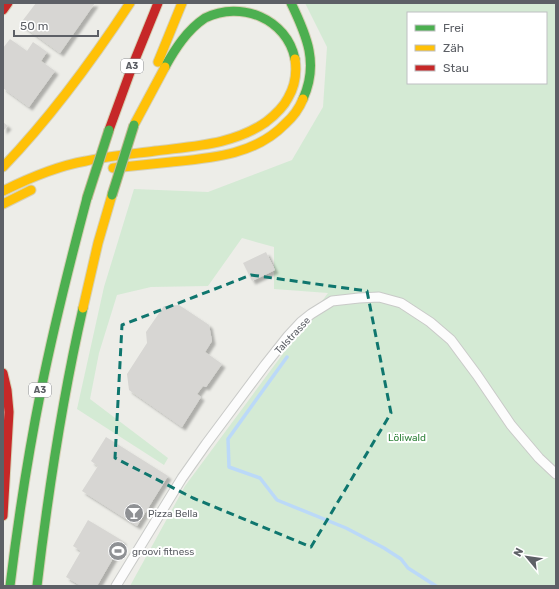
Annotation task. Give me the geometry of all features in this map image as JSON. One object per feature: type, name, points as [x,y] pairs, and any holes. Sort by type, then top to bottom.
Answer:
[{"type":"main road","points":[[3,10],[8,3]]},
{"type":"main road","points":[[3,167],[64,97],[90,63],[130,3]]},
{"type":"main road","name":"A3","points":[[10,586],[28,460],[43,376],[62,289],[87,198],[109,130],[132,67],[158,3]]},
{"type":"main road","name":"A3","points":[[37,586],[55,451],[70,370],[92,271],[112,195],[135,124],[182,3]]},
{"type":"main road","points":[[87,173],[137,165],[223,156],[254,146],[277,132],[292,118],[300,106],[308,90],[311,73],[310,55],[307,41],[291,3]]},
{"type":"main road","points":[[3,190],[40,174],[70,165],[107,158],[220,142],[238,137],[253,130],[278,112],[285,104],[290,94],[295,78],[294,58],[284,34],[274,23],[264,17],[254,12],[242,9],[219,11],[206,17],[187,34],[174,50],[135,124]]},
{"type":"main road","points":[[3,204],[38,187]]},
{"type":"main road","points":[[3,373],[7,390],[9,412],[3,516]]},
{"type":"street","name":"Talstrasse","points":[[116,586],[182,478],[265,365],[301,322],[332,301],[379,297],[401,303],[430,322],[451,340],[511,425],[539,458],[556,474]]},
{"type":"highlighted area","points":[[251,275],[367,291],[391,413],[311,547],[193,498],[115,458],[122,325]]},
{"type":"green space","name":"Löliwald","points":[[305,3],[556,3],[556,586],[130,586],[185,486],[328,293],[274,289],[274,247],[242,238],[208,286],[151,287],[117,295],[99,353],[90,399],[168,458],[164,465],[77,409],[104,287],[134,189],[208,192],[292,160],[323,107],[327,47]]},
{"type":"building","points":[[36,3],[95,3],[60,53],[20,24]]},
{"type":"building","points":[[10,39],[27,51],[33,42],[47,52],[41,61],[55,71],[29,107],[3,88],[3,48]]},
{"type":"building","points":[[3,122],[8,126],[3,131]]},
{"type":"building","points":[[266,252],[275,270],[252,281],[243,263]]},
{"type":"building","points":[[179,305],[209,325],[212,341],[205,352],[222,364],[206,387],[203,386],[197,394],[201,397],[182,427],[129,390],[127,374],[147,343],[146,332],[164,306]]},
{"type":"building","points":[[106,437],[168,476],[137,526],[82,491],[98,466],[91,461]]},
{"type":"building","points":[[88,520],[123,541],[97,586],[81,586],[66,577],[81,551],[73,546]]},
{"type":"waterway","points":[[287,357],[228,439],[229,467],[260,478],[277,500],[346,528],[384,548],[401,559],[408,568],[436,586]]},
{"type":"traffic: fast","points":[[291,3],[302,27],[309,50],[310,74],[308,86],[303,99]]},
{"type":"traffic: fast","points":[[165,67],[182,40],[205,18],[219,13],[233,11],[260,17],[272,24],[283,33],[290,45],[295,59]]},
{"type":"traffic: fast","points":[[112,195],[134,125]]},
{"type":"traffic: fast","points":[[87,198],[109,130]]},
{"type":"traffic: fast","points":[[10,586],[16,537],[41,390],[62,294],[87,198]]},
{"type":"traffic: fast","points":[[37,586],[56,447],[68,377],[83,308]]},
{"type":"traffic: slow","points":[[3,167],[38,128],[70,88],[130,3]]},
{"type":"traffic: slow","points":[[158,62],[182,3]]},
{"type":"traffic: slow","points":[[3,191],[43,173],[75,163],[112,156],[184,148],[240,136],[253,130],[273,117],[286,102],[295,79],[295,59]]},
{"type":"traffic: slow","points":[[135,123],[165,67]]},
{"type":"traffic: slow","points":[[113,168],[202,159],[247,149],[273,134],[291,119],[296,113],[303,99]]},
{"type":"traffic: slow","points":[[3,204],[31,190]]},
{"type":"traffic: slow","points":[[83,308],[98,243],[112,195]]},
{"type":"traffic: jam","points":[[3,10],[8,3]]},
{"type":"traffic: jam","points":[[109,130],[132,67],[158,3]]},
{"type":"traffic: jam","points":[[3,373],[7,390],[9,412],[3,516]]},
{"type":"place","name":"Pizza Bella","points":[[134,513]]},
{"type":"place","name":"groovi fitness","points":[[118,551]]}]
